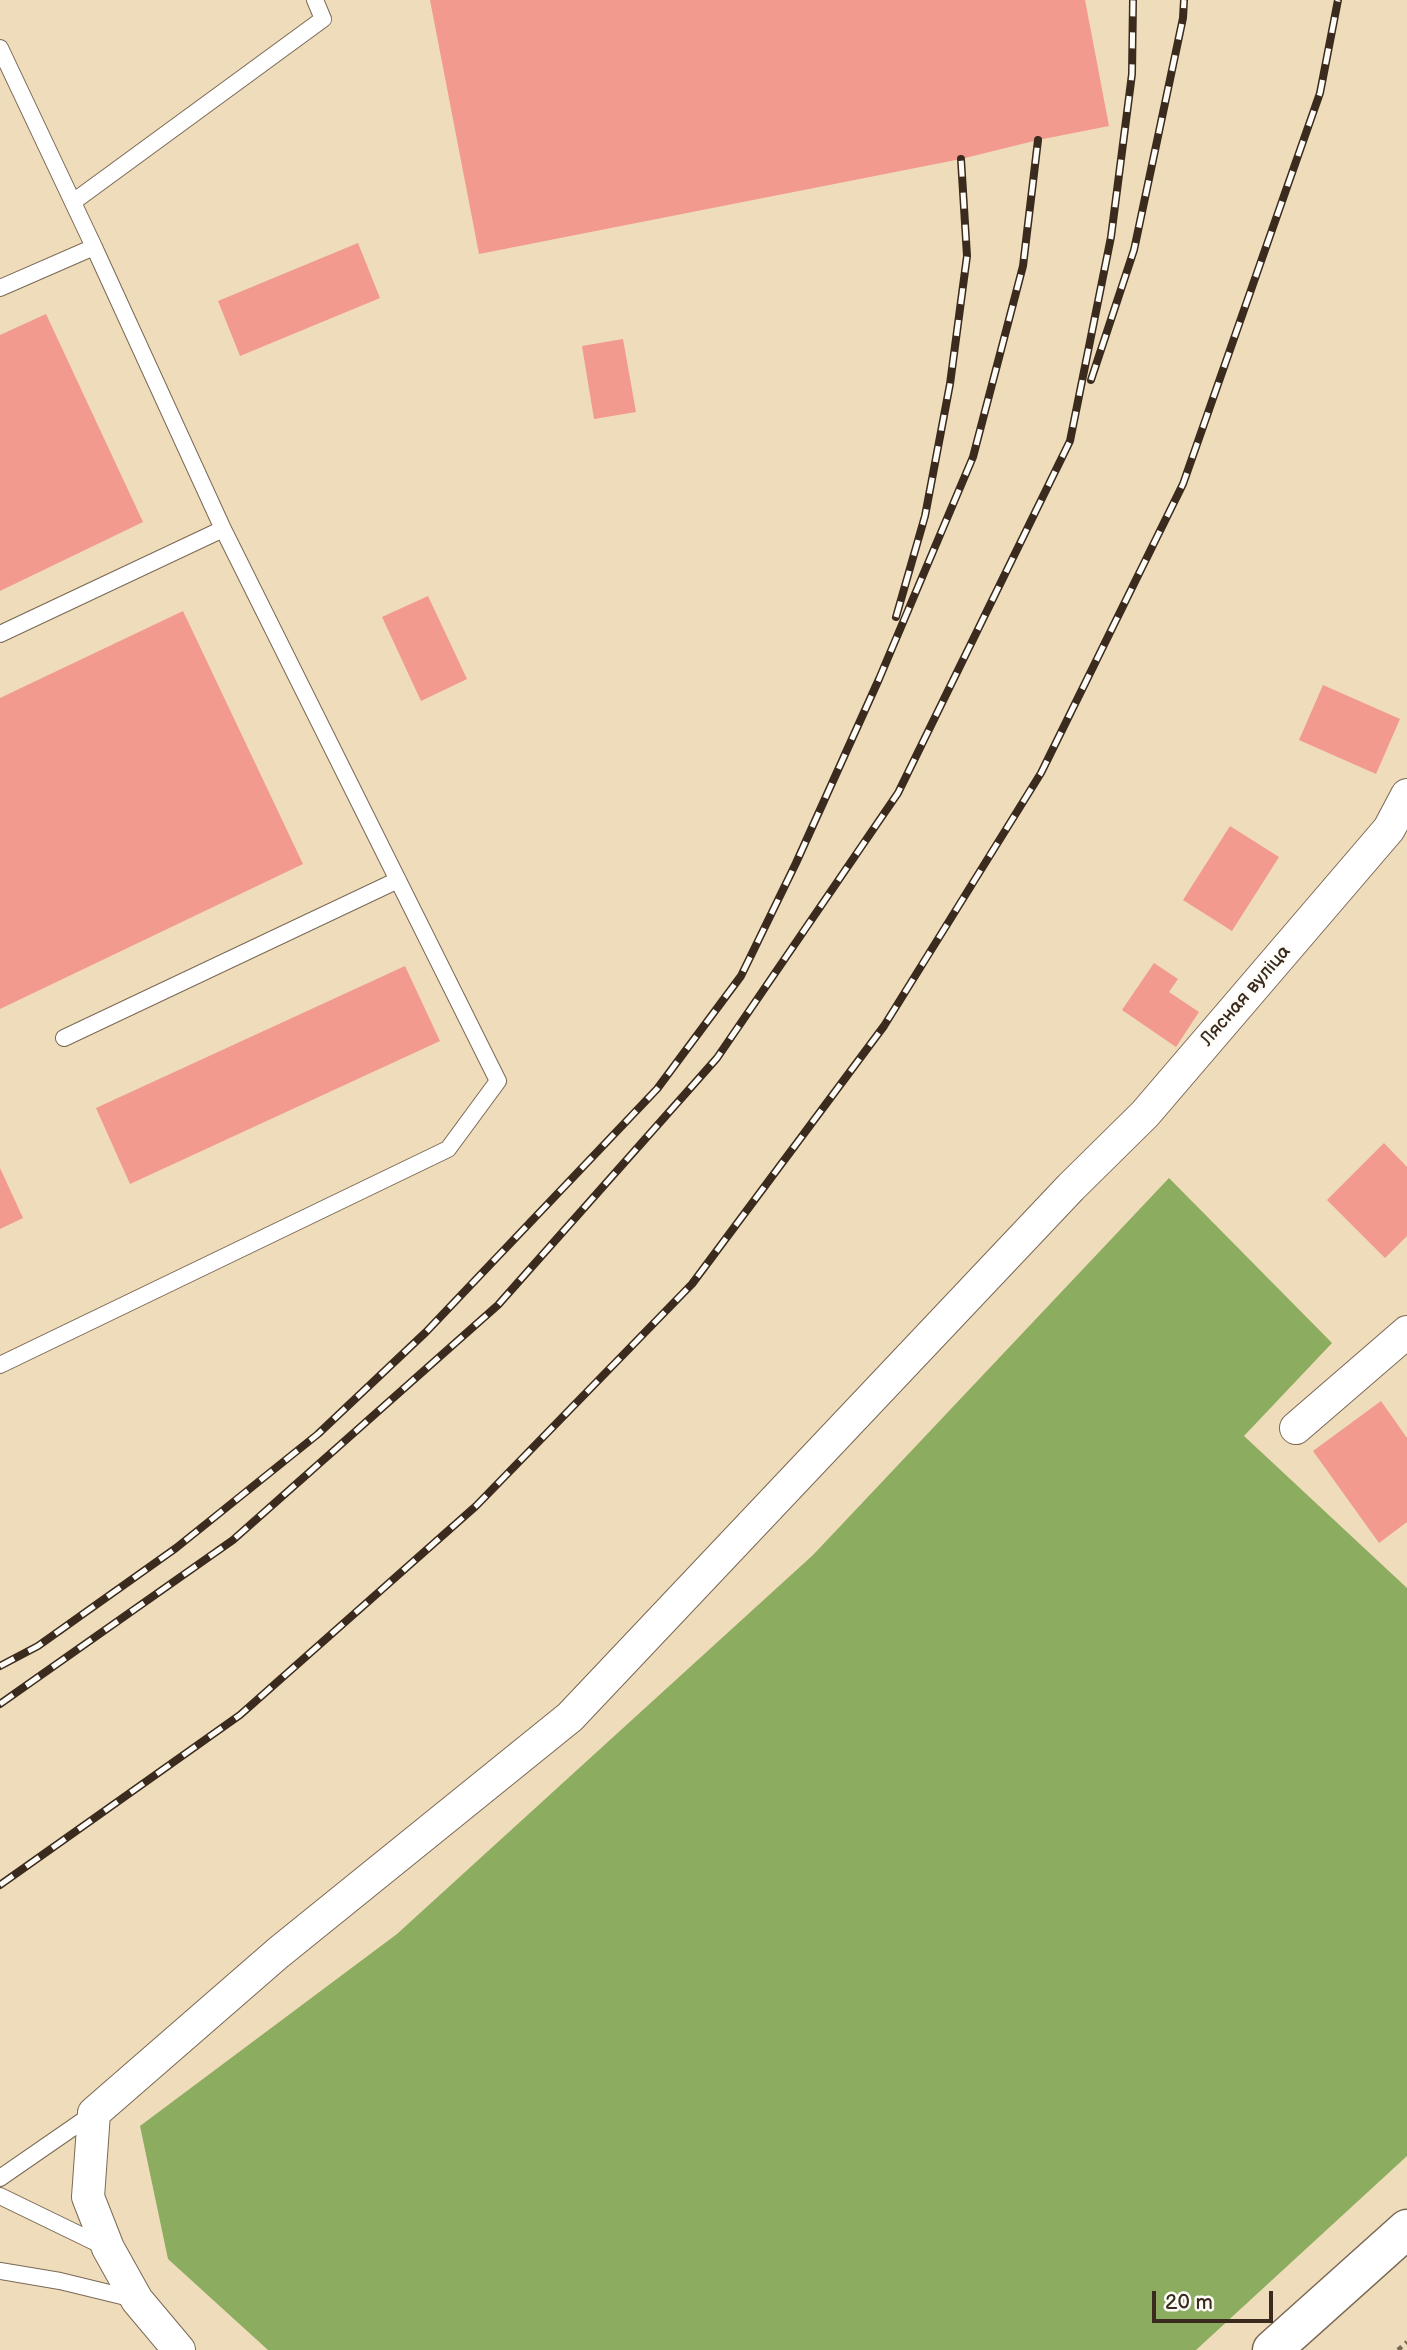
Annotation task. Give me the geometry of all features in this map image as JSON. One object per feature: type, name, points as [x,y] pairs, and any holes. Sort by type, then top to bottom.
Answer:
[{"type":"main road","points":[[1272,2350],[1407,2229]]},
{"type":"street","name":"Лясная вуліца","points":[[94,2113],[278,1953],[570,1717],[1071,1186],[1145,1114],[1389,829],[1407,795]]},
{"type":"street","points":[[1296,1427],[1407,1332]]},
{"type":"street","points":[[94,2113],[88,2197],[108,2248],[137,2300],[178,2350]]},
{"type":"lane","points":[[73,201],[323,19],[315,0]]},
{"type":"lane","points":[[0,48],[223,528],[498,1081],[447,1149],[0,1365]]},
{"type":"lane","points":[[0,288],[94,247]]},
{"type":"lane","points":[[0,634],[223,528]]},
{"type":"lane","points":[[64,1038],[398,880]]},
{"type":"lane","points":[[0,2178],[94,2113]]},
{"type":"lane","points":[[0,2196],[108,2248]]},
{"type":"lane","points":[[0,2271],[60,2281],[137,2300]]},
{"type":"path","points":[[1398,2350],[1407,2342]]},
{"type":"green space","points":[[1169,1178],[1332,1343],[1244,1436],[1407,1588],[1407,2156],[1196,2350],[268,2350],[168,2259],[140,2126],[397,1934],[813,1555]]},
{"type":"building","points":[[430,0],[1085,0],[1109,126],[961,159],[479,254]]},
{"type":"building","points":[[358,243],[380,298],[240,356],[218,301]]},
{"type":"building","points":[[46,314],[143,522],[0,591],[0,335]]},
{"type":"building","points":[[623,339],[636,412],[594,419],[582,346]]},
{"type":"building","points":[[428,596],[467,679],[421,701],[382,617]]},
{"type":"building","points":[[183,611],[303,864],[0,1009],[0,698]]},
{"type":"building","points":[[1323,685],[1400,719],[1376,774],[1299,740]]},
{"type":"building","points":[[1230,826],[1279,857],[1232,931],[1183,900]]},
{"type":"building","points":[[1154,963],[1178,979],[1169,992],[1199,1012],[1176,1047],[1122,1010]]},
{"type":"building","points":[[405,966],[440,1041],[130,1184],[96,1108]]},
{"type":"building","points":[[1384,1143],[1407,1167],[1407,1236],[1385,1258],[1327,1200]]},
{"type":"building","points":[[0,1168],[23,1218],[0,1229]]},
{"type":"building","points":[[1381,1401],[1407,1438],[1407,1522],[1379,1543],[1313,1451]]},
{"type":"railway","points":[[0,1704],[233,1540],[498,1305],[717,1058],[898,793],[1070,441],[1111,237],[1132,74],[1133,0]]},
{"type":"railway","points":[[1091,380],[1134,250],[1183,18],[1184,0]]},
{"type":"railway","points":[[0,1885],[240,1715],[476,1506],[692,1284],[884,1026],[1041,773],[1183,484],[1320,93],[1338,0]]},
{"type":"railway","points":[[0,1666],[38,1646],[176,1548],[318,1434],[426,1332],[657,1089],[741,976],[796,863],[879,679],[973,457],[1023,266],[1038,140]]},
{"type":"railway","points":[[896,617],[925,516],[950,384],[967,256],[961,159]]}]
